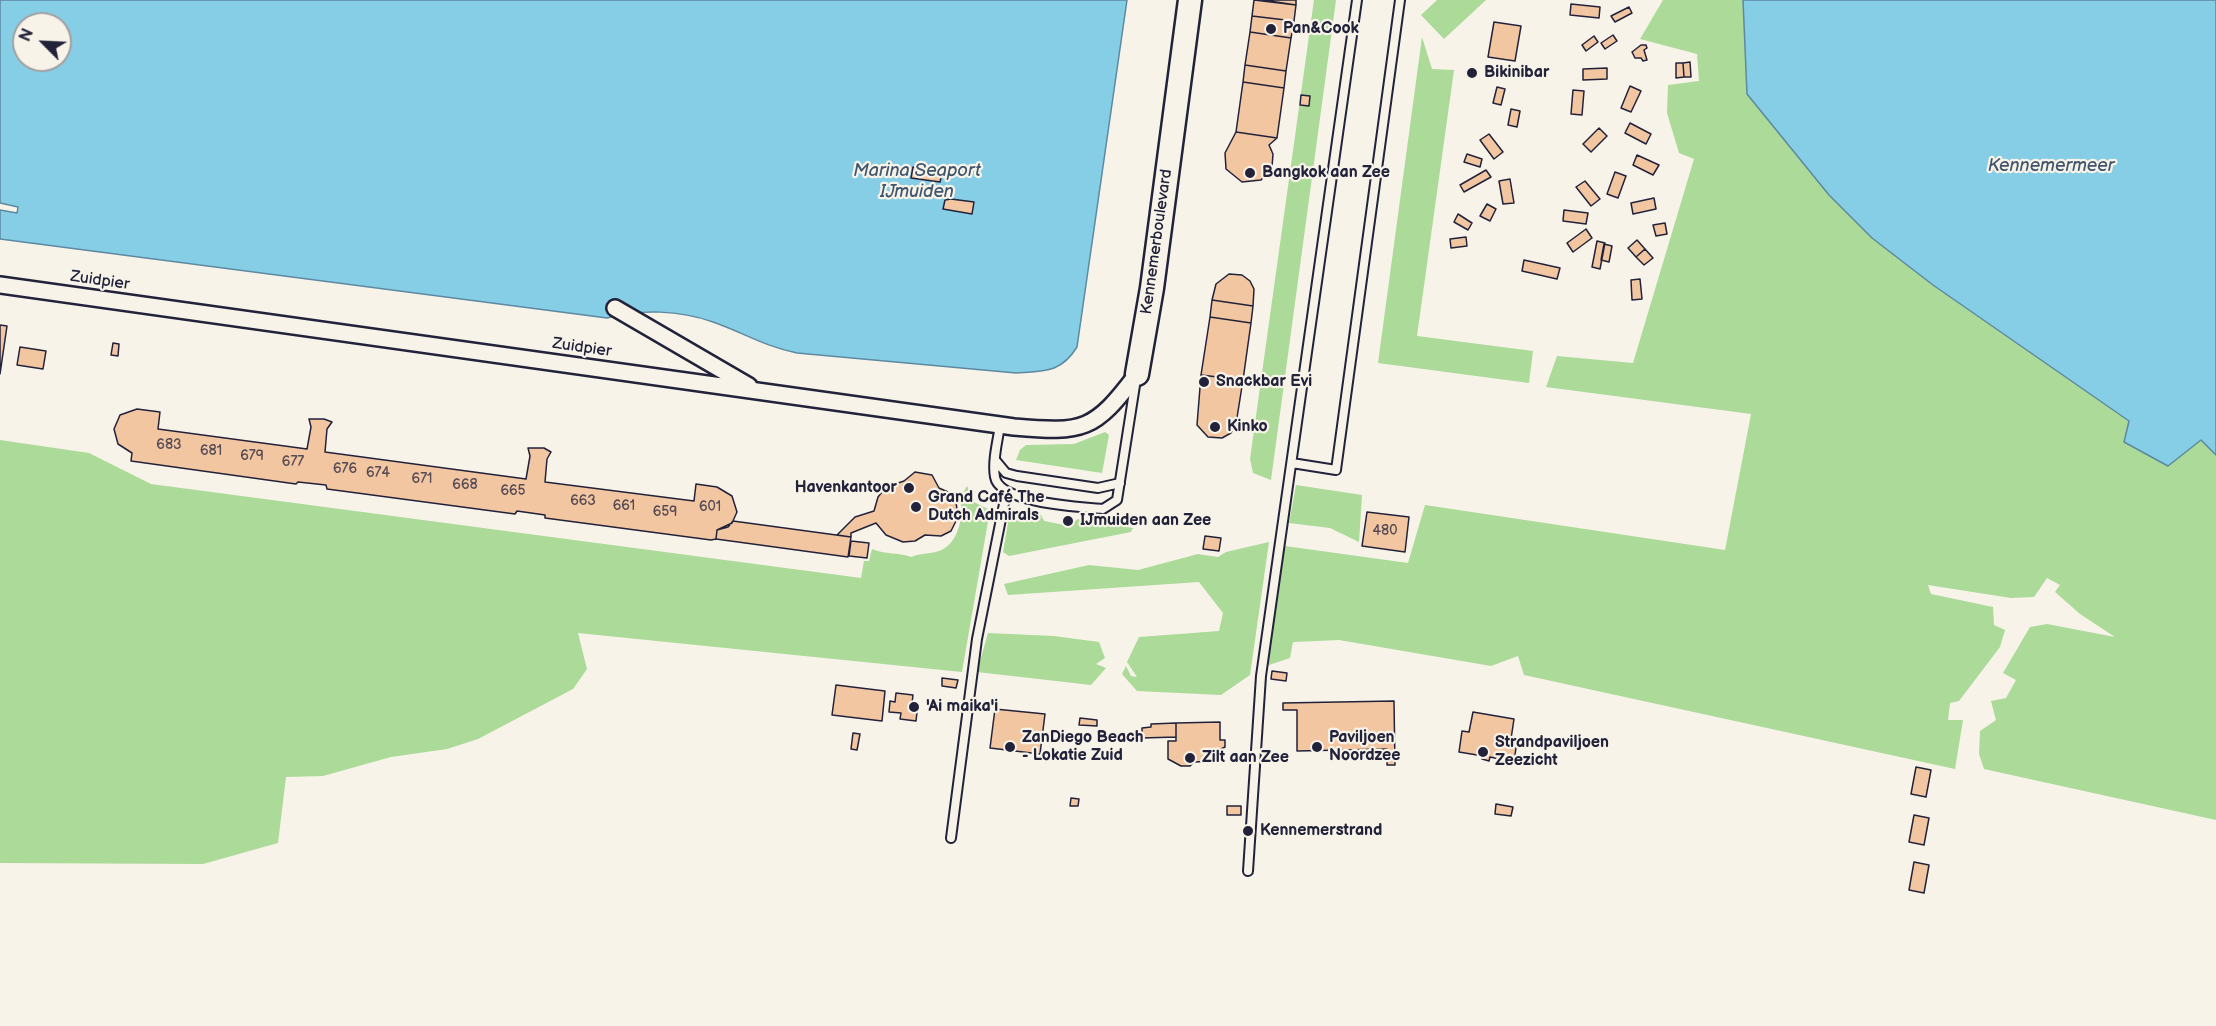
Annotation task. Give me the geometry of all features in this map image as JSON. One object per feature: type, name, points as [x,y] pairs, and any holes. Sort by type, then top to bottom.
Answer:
[{"type":"street","name":"Kennemerboulevard","points":[[1137,374],[1152,288],[1190,0]]},
{"type":"street","name":"Zuidpier","points":[[0,285],[1000,425],[1052,430],[1087,426],[1114,404],[1137,374]]},
{"type":"street","points":[[615,308],[757,391]]},
{"type":"lane","points":[[1248,871],[1261,676],[1357,0]]},
{"type":"lane","points":[[1292,464],[1336,470],[1400,0]]},
{"type":"lane","name":"Kennemerboulevard","points":[[1000,425],[995,477],[1000,488],[1025,498],[1103,509],[1117,500],[1137,374]]},
{"type":"lane","points":[[996,461],[1006,473],[1017,476],[1098,488],[1120,483]]},
{"type":"lane","points":[[951,838],[977,639],[1004,504]]},
{"type":"green space","points":[[1314,0],[1336,0],[1271,480],[1253,473],[1250,459]]},
{"type":"green space","points":[[1437,0],[1486,0],[1444,39],[1421,15]]},
{"type":"green space","points":[[1663,0],[1743,0],[1747,94],[1829,195],[1872,238],[1933,285],[2129,421],[2201,440],[2216,455],[2216,820],[1984,769],[1979,754],[1980,731],[1996,720],[1991,701],[2006,698],[2016,680],[2003,673],[2030,627],[2047,624],[2115,637],[2080,614],[2055,592],[2060,585],[2047,578],[2034,597],[2011,598],[1928,585],[1931,594],[1993,607],[1994,625],[2005,630],[2000,647],[1959,701],[1950,703],[1948,720],[1963,720],[1955,769],[1524,675],[1518,656],[1491,666],[1339,640],[1293,642],[1290,658],[1266,666],[1285,546],[1408,563],[1425,505],[1725,550],[1751,414],[1546,387],[1557,356],[1633,363],[1694,159],[1679,153],[1667,113],[1668,85],[1699,81],[1697,54],[1640,39]]},
{"type":"green space","points":[[1422,37],[1432,69],[1454,70],[1417,336],[1533,351],[1529,383],[1378,363]]},
{"type":"green space","points":[[1105,432],[1109,435],[1102,473],[1016,460],[1020,450],[1026,445],[1074,444]]},
{"type":"green space","points":[[0,440],[89,453],[151,484],[861,578],[864,561],[869,561],[872,549],[911,557],[939,551],[946,547],[958,528],[961,512],[960,498],[967,486],[974,502],[990,510],[962,672],[578,633],[587,669],[573,689],[478,739],[447,749],[391,757],[323,776],[286,777],[278,843],[203,864],[0,863]]},
{"type":"green space","points":[[1296,485],[1362,495],[1359,542],[1330,528],[1289,523]]},
{"type":"green space","points":[[1010,511],[1041,515],[1044,521],[1069,526],[1078,519],[1133,528],[1131,532],[1009,556],[1003,552]]},
{"type":"green space","points":[[1269,542],[1250,675],[1221,695],[1137,691],[1122,674],[1126,666],[1131,676],[1137,677],[1127,662],[1139,637],[1219,631],[1223,613],[1199,582],[1008,595],[1004,584],[1089,565],[1138,570],[1198,554],[1218,557],[1226,552]]},
{"type":"green space","points":[[988,633],[1054,636],[1099,642],[1105,658],[1096,664],[1106,668],[1091,685],[977,672]]},
{"type":"water","name":"Marina Seaport IJmuiden","points":[[0,0],[1127,0],[1077,347],[1065,362],[1043,371],[1016,373],[797,353],[764,343],[713,322],[687,315],[647,312],[607,318],[0,239],[0,210],[17,213],[18,207],[0,203]]},
{"type":"water","name":"Kennemermeer","points":[[1743,0],[2216,0],[2216,455],[2201,440],[2168,466],[2124,442],[2129,421],[1933,285],[1872,238],[1829,195],[1747,94]]},
{"type":"building","points":[[1254,0],[1296,5],[1294,21],[1252,16]]},
{"type":"building","points":[[1263,0],[1296,0],[1296,5]]},
{"type":"building","points":[[1571,4],[1600,7],[1599,18],[1570,15]]},
{"type":"building","points":[[1629,7],[1632,13],[1615,22],[1611,16]]},
{"type":"building","points":[[1252,16],[1294,21],[1291,38],[1250,32]]},
{"type":"building","points":[[1494,22],[1521,26],[1515,61],[1488,57]]},
{"type":"building","points":[[1250,32],[1291,38],[1286,71],[1245,65]]},
{"type":"building","points":[[1613,35],[1617,41],[1605,49],[1601,43]]},
{"type":"building","points":[[1594,36],[1598,42],[1586,51],[1582,45]]},
{"type":"building","points":[[1641,45],[1646,45],[1647,48],[1644,50],[1647,60],[1635,58],[1632,52]]},
{"type":"building","points":[[1690,62],[1691,77],[1684,77],[1683,63]]},
{"type":"building","points":[[1676,63],[1683,63],[1684,77],[1676,78]]},
{"type":"building","points":[[1245,65],[1286,71],[1284,88],[1243,82]]},
{"type":"building","points":[[1607,68],[1607,79],[1583,80],[1583,69]]},
{"type":"building","points":[[1243,82],[1284,88],[1277,138],[1236,132]]},
{"type":"building","points":[[1630,86],[1641,91],[1631,112],[1621,108]]},
{"type":"building","points":[[1497,87],[1505,89],[1501,105],[1493,103]]},
{"type":"building","points":[[1573,90],[1584,91],[1582,115],[1571,114]]},
{"type":"building","points":[[1301,95],[1310,96],[1309,106],[1300,105]]},
{"type":"building","points":[[1511,109],[1520,111],[1517,127],[1508,125]]},
{"type":"building","points":[[1630,123],[1651,134],[1646,144],[1625,133]]},
{"type":"building","points":[[1599,128],[1607,136],[1591,152],[1583,144]]},
{"type":"building","points":[[1236,132],[1277,138],[1269,145],[1273,154],[1272,167],[1261,180],[1242,182],[1226,169],[1225,153]]},
{"type":"building","points":[[1489,134],[1503,152],[1494,159],[1480,140]]},
{"type":"building","points":[[1467,154],[1482,159],[1480,167],[1464,162]]},
{"type":"building","points":[[1637,155],[1659,165],[1653,175],[1633,165]]},
{"type":"building","points":[[913,167],[942,173],[940,182],[911,178]]},
{"type":"building","points":[[1486,170],[1491,177],[1464,192],[1460,185]]},
{"type":"building","points":[[1615,172],[1626,176],[1618,198],[1607,194]]},
{"type":"building","points":[[1510,179],[1514,203],[1503,204],[1499,181]]},
{"type":"building","points":[[1585,181],[1600,199],[1591,206],[1576,187]]},
{"type":"building","points":[[1654,198],[1656,209],[1633,214],[1631,203]]},
{"type":"building","points":[[945,200],[974,202],[972,214],[943,209]]},
{"type":"building","points":[[1487,204],[1496,209],[1490,221],[1480,216]]},
{"type":"building","points":[[1564,210],[1588,213],[1586,224],[1563,221]]},
{"type":"building","points":[[1458,214],[1472,223],[1468,230],[1454,222]]},
{"type":"building","points":[[1665,223],[1667,234],[1656,236],[1653,225]]},
{"type":"building","points":[[1586,229],[1592,238],[1573,252],[1567,243]]},
{"type":"building","points":[[1466,237],[1467,246],[1451,248],[1450,239]]},
{"type":"building","points":[[1637,240],[1645,249],[1636,257],[1628,248]]},
{"type":"building","points":[[1597,241],[1605,243],[1600,269],[1592,267]]},
{"type":"building","points":[[1604,244],[1612,246],[1609,262],[1601,260]]},
{"type":"building","points":[[1645,249],[1653,258],[1644,265],[1636,257]]},
{"type":"building","points":[[1524,260],[1560,268],[1557,279],[1522,271]]},
{"type":"building","points":[[1229,274],[1242,275],[1250,281],[1254,289],[1253,306],[1212,300],[1216,284]]},
{"type":"building","points":[[1640,279],[1642,299],[1632,300],[1631,280]]},
{"type":"building","points":[[1212,300],[1253,306],[1251,323],[1210,317]]},
{"type":"building","points":[[1210,317],[1251,323],[1243,380],[1201,375]]},
{"type":"building","points":[[0,325],[7,326],[0,374]]},
{"type":"building","points":[[113,343],[119,344],[118,356],[111,355]]},
{"type":"building","points":[[20,347],[46,351],[43,369],[17,365]]},
{"type":"building","points":[[1201,375],[1243,380],[1236,424],[1231,433],[1222,438],[1208,437],[1197,425]]},
{"type":"building","points":[[137,409],[160,412],[158,429],[307,449],[311,427],[309,419],[324,419],[332,422],[327,429],[325,452],[526,479],[530,456],[528,448],[544,448],[551,452],[547,459],[545,482],[694,501],[696,484],[717,487],[732,496],[737,512],[732,523],[717,530],[716,539],[711,540],[545,518],[545,515],[517,511],[515,514],[327,489],[326,485],[298,482],[296,484],[131,461],[132,453],[118,444],[114,429],[120,415]]},
{"type":"building","name":"Grand Café The Dutch Admirals","points":[[915,472],[932,475],[939,488],[948,492],[956,502],[958,517],[951,531],[941,536],[925,535],[915,541],[903,542],[886,535],[876,523],[851,533],[851,537],[837,535],[855,517],[874,511],[878,497],[886,487],[904,481]]},
{"type":"building","points":[[1367,512],[1409,517],[1405,552],[1362,546]]},
{"type":"building","points":[[733,521],[851,537],[848,557],[716,539],[717,530],[728,527]]},
{"type":"building","points":[[1205,536],[1221,538],[1219,551],[1203,549]]},
{"type":"building","points":[[851,541],[869,543],[867,558],[849,556]]},
{"type":"building","points":[[1272,671],[1287,673],[1286,681],[1271,679]]},
{"type":"building","points":[[942,678],[958,680],[956,688],[942,686]]},
{"type":"building","points":[[836,685],[885,691],[882,721],[832,715]]},
{"type":"building","points":[[896,693],[913,695],[912,703],[918,704],[916,721],[900,719],[901,713],[889,712],[890,701],[895,702]]},
{"type":"building","points":[[1394,701],[1395,765],[1387,765],[1387,749],[1297,751],[1297,710],[1283,710],[1283,703]]},
{"type":"building","points":[[995,709],[1045,714],[1040,754],[990,748]]},
{"type":"building","points":[[1473,712],[1514,719],[1511,739],[1517,741],[1514,762],[1490,757],[1489,761],[1482,759],[1483,756],[1459,752],[1462,731],[1469,732]]},
{"type":"building","points":[[1080,718],[1097,720],[1097,726],[1079,725]]},
{"type":"building","points":[[1220,722],[1220,740],[1225,740],[1225,747],[1221,749],[1221,758],[1217,761],[1194,762],[1190,766],[1181,766],[1168,759],[1168,741],[1176,741],[1176,723]]},
{"type":"building","points":[[1176,723],[1176,737],[1142,738],[1142,728],[1151,727],[1151,724]]},
{"type":"building","points":[[853,733],[860,734],[857,750],[851,749]]},
{"type":"building","points":[[1916,767],[1931,770],[1926,797],[1911,794]]},
{"type":"building","points":[[1071,798],[1079,799],[1078,806],[1070,806]]},
{"type":"building","points":[[1496,804],[1513,807],[1511,816],[1495,814]]},
{"type":"building","points":[[1227,806],[1241,806],[1241,815],[1227,815]]},
{"type":"building","points":[[1914,815],[1929,818],[1924,845],[1909,842]]},
{"type":"building","points":[[1914,862],[1929,865],[1924,893],[1909,890]]},
{"type":"place","name":"Pan&Cook","points":[[1271,29]]},
{"type":"place","name":"Bikinibar","points":[[1472,73]]},
{"type":"place","name":"Bangkok aan Zee","points":[[1250,173]]},
{"type":"place","name":"Snackbar Evi","points":[[1204,382]]},
{"type":"place","name":"Kinko","points":[[1215,427]]},
{"type":"place","name":"Havenkantoor","points":[[909,488]]},
{"type":"place","name":"Grand Café The Dutch Admirals","points":[[916,507]]},
{"type":"place","name":"IJmuiden aan Zee","points":[[1068,521]]},
{"type":"place","name":"'Ai maika'i","points":[[914,707]]},
{"type":"place","name":"ZanDiego Beach - Lokatie Zuid","points":[[1010,747]]},
{"type":"place","name":"Paviljoen Noordzee","points":[[1317,747]]},
{"type":"place","name":"Strandpaviljoen Zeezicht","points":[[1483,752]]},
{"type":"place","name":"Zilt aan Zee","points":[[1190,758]]},
{"type":"place","name":"Kennemerstrand","points":[[1248,831]]}]
